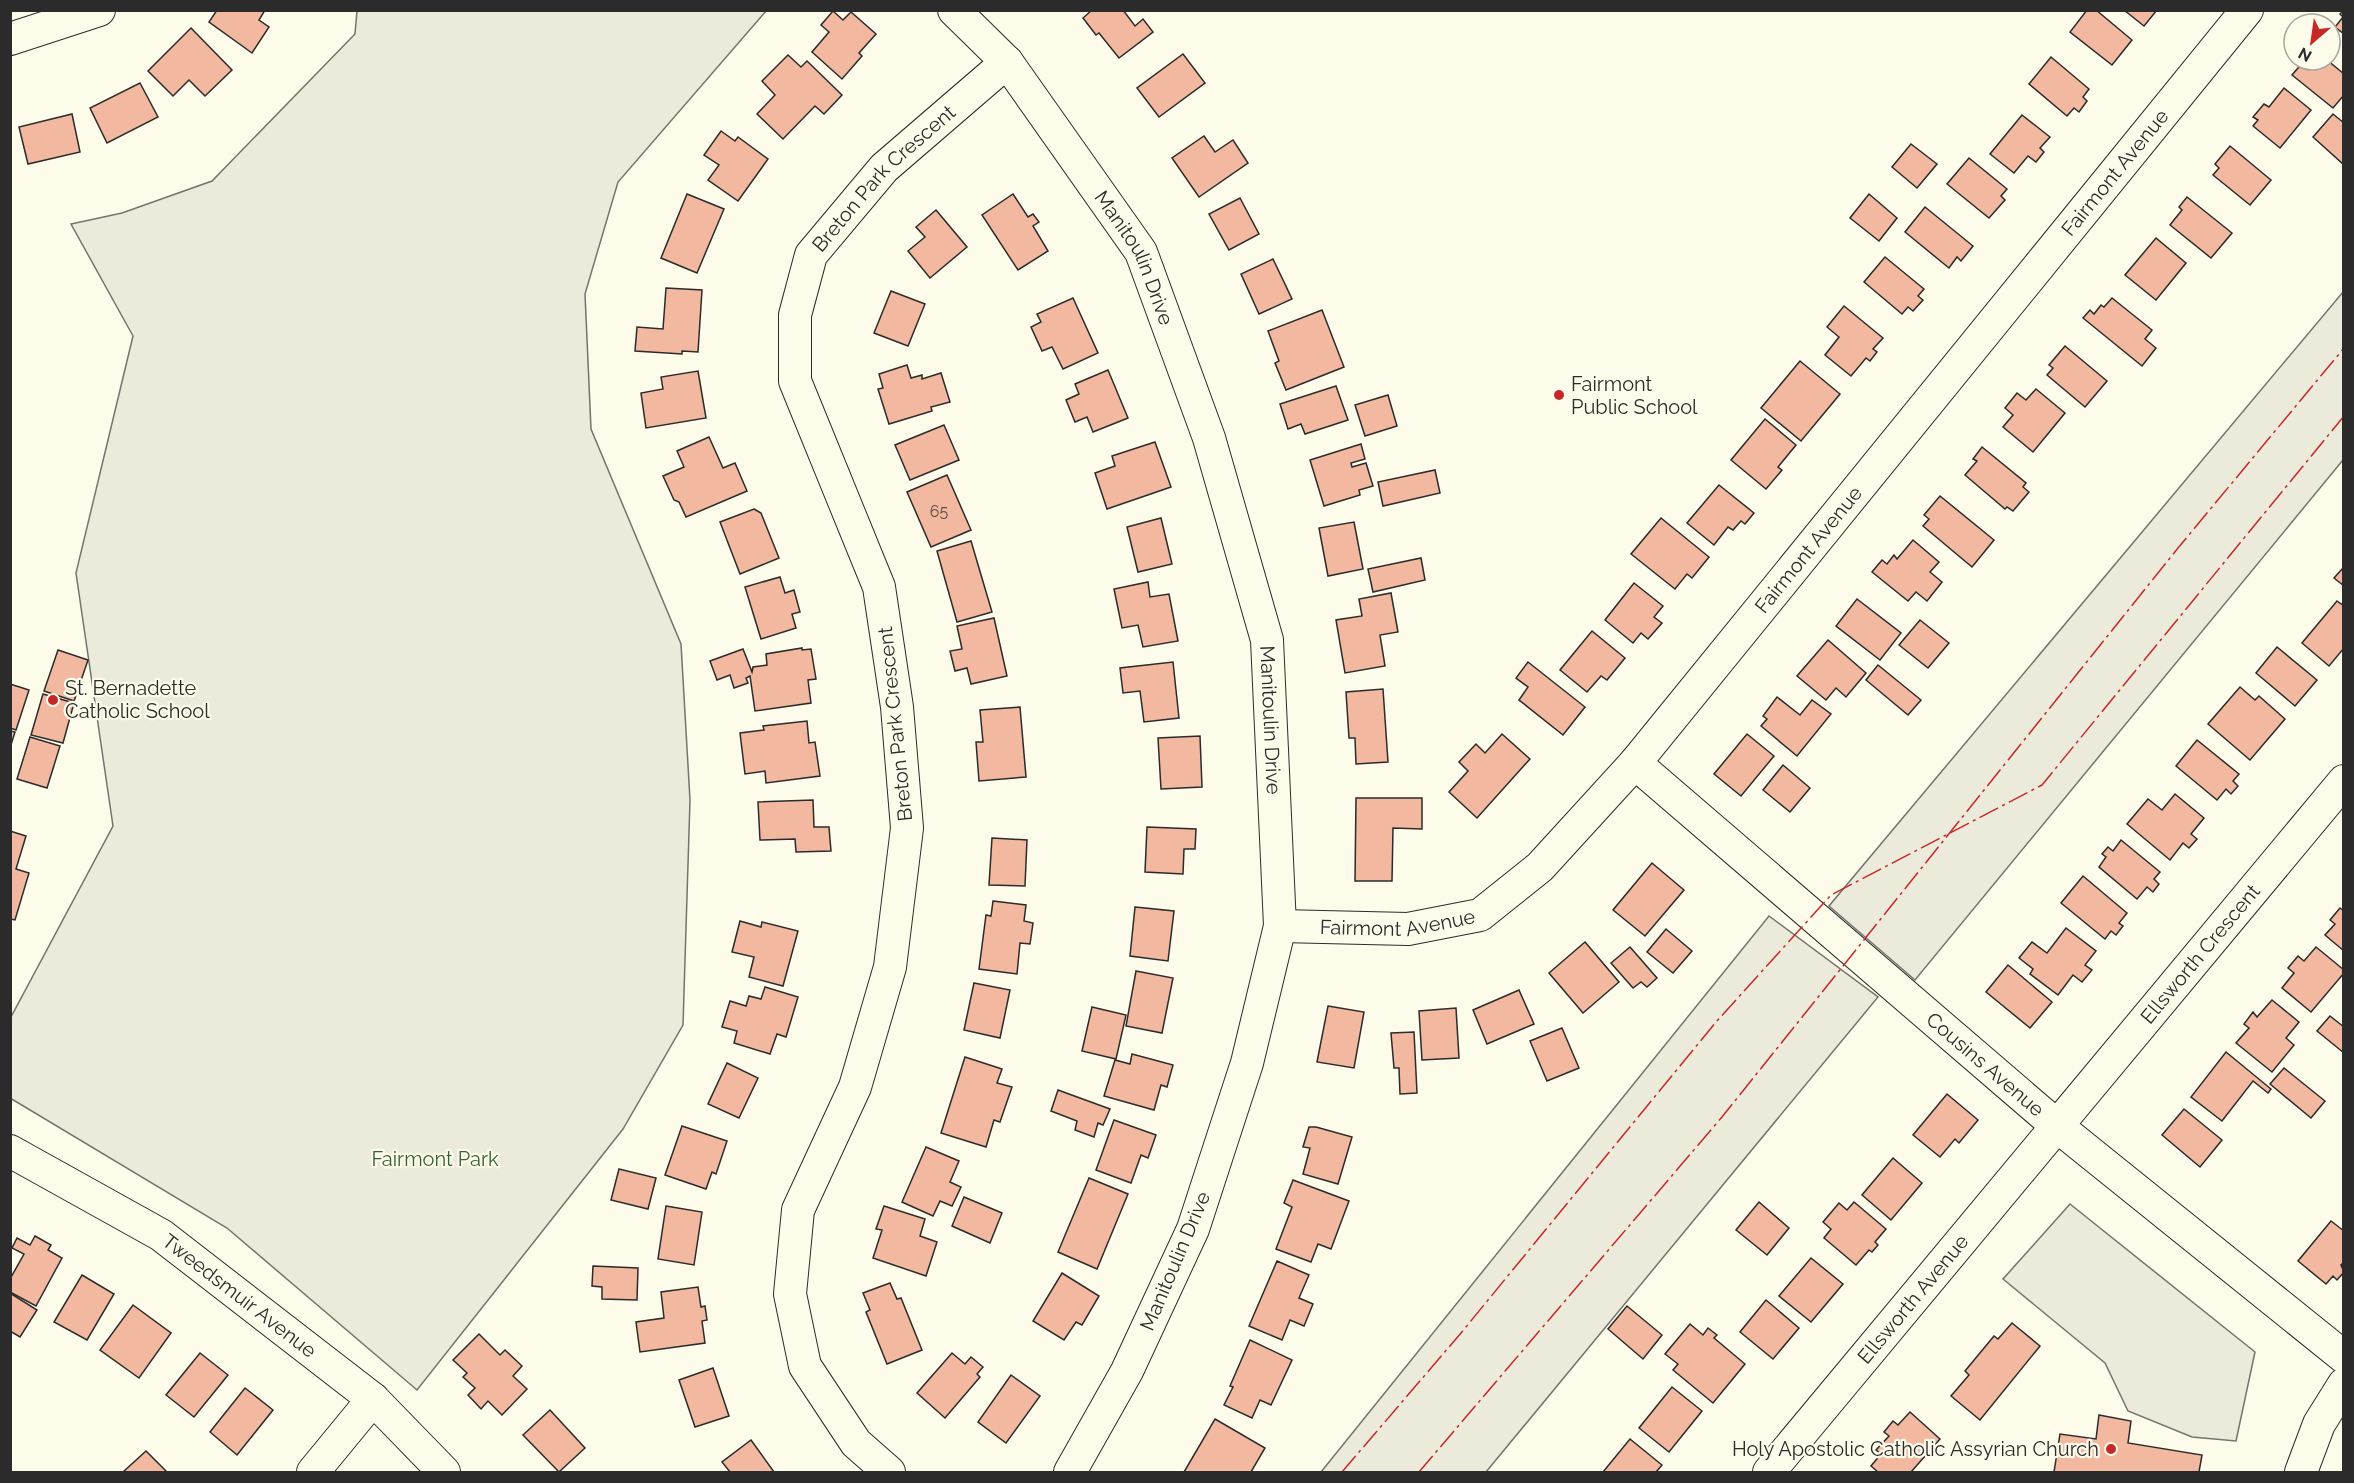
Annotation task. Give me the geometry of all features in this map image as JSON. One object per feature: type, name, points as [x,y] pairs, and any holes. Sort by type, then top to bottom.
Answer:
[{"type":"street","points":[[10,39],[99,10]]},
{"type":"street","name":"Manitoulin Drive","points":[[954,10],[1007,62],[1141,252],[1209,438],[1267,640],[1280,926],[1247,1063],[1193,1228],[1127,1371],[1070,1473]]},
{"type":"street","name":"Fairmont Avenue","points":[[1280,926],[1408,929],[1479,915],[1540,867],[1635,763],[2247,10]]},
{"type":"street","name":"Breton Park Crescent","points":[[889,1473],[856,1443],[805,1366],[790,1294],[798,1210],[855,1087],[890,967],[907,828],[897,707],[879,587],[795,381],[795,315],[811,255],[884,168],[1007,62]]},
{"type":"street","name":"Cousins Avenue","points":[[1635,763],[2057,1126],[2343,1357]]},
{"type":"street","name":"Ellsworth Crescent","points":[[2057,1126],[2343,781]]},
{"type":"street","name":"Ellsworth Avenue","points":[[1769,1473],[2057,1126]]},
{"type":"street","name":"Tweedsmuir Avenue","points":[[13,1158],[161,1235],[373,1399],[444,1473]]},
{"type":"street","points":[[2301,1473],[2319,1424],[2343,1384]]},
{"type":"street","points":[[313,1473],[373,1399]]},
{"type":"green space","name":"Fairmont Park","points":[[357,11],[766,11],[618,182],[585,294],[591,429],[681,644],[690,800],[683,1025],[623,1129],[417,1390],[227,1228],[10,1098],[11,1017],[113,826],[76,573],[133,336],[71,224],[122,213],[212,181],[355,34]]},
{"type":"green space","points":[[2343,292],[2343,460],[1915,980],[1829,906]]},
{"type":"green space","points":[[1769,916],[1878,997],[1486,1472],[1321,1472]]},
{"type":"shaded area","points":[[2070,1204],[2255,1352],[2236,1441],[2192,1437],[2128,1411],[2105,1363],[2003,1279]]},
{"type":"building","points":[[217,10],[265,10],[259,20],[269,27],[252,53],[209,22]]},
{"type":"building","points":[[1092,10],[1123,10],[1135,26],[1143,19],[1153,32],[1119,58],[1099,33],[1096,35],[1083,18]]},
{"type":"building","points":[[2087,10],[2096,10],[2132,40],[2112,65],[2070,32]]},
{"type":"building","points":[[2124,10],[2157,10],[2144,26]]},
{"type":"building","points":[[2344,10],[2344,34],[2342,32],[2342,12]]},
{"type":"building","points":[[833,11],[843,20],[851,12],[876,34],[859,53],[862,56],[842,79],[812,52],[829,32],[821,25]]},
{"type":"building","points":[[191,28],[232,70],[205,96],[189,80],[173,96],[148,71]]},
{"type":"building","points":[[1183,54],[1205,83],[1159,117],[1137,88]]},
{"type":"building","points":[[788,55],[801,67],[807,61],[842,95],[824,114],[815,106],[783,139],[757,114],[775,95],[762,81]]},
{"type":"building","points":[[2051,57],[2089,89],[2083,97],[2087,101],[2079,112],[2074,108],[2067,116],[2029,84]]},
{"type":"building","points":[[2295,72],[2342,72],[2344,74],[2344,95],[2333,108],[2292,75]]},
{"type":"building","points":[[140,83],[158,117],[107,143],[90,108]]},
{"type":"building","points":[[2284,88],[2311,110],[2280,148],[2253,126],[2258,120],[2253,117],[2264,104],[2269,107]]},
{"type":"building","points":[[72,114],[80,152],[28,164],[19,127]]},
{"type":"building","points":[[2333,114],[2344,123],[2343,164],[2313,137]]},
{"type":"building","points":[[2022,115],[2050,137],[2040,148],[2044,152],[2036,162],[2028,156],[2014,173],[1990,154]]},
{"type":"building","points":[[721,131],[735,141],[738,137],[768,159],[738,201],[708,180],[719,165],[704,155]]},
{"type":"building","points":[[1204,136],[1215,152],[1233,140],[1248,163],[1199,197],[1172,158]]},
{"type":"building","points":[[1911,144],[1937,164],[1917,188],[1892,167]]},
{"type":"building","points":[[2230,146],[2271,180],[2250,205],[2213,175],[2219,168],[2215,164]]},
{"type":"building","points":[[1969,158],[2007,189],[2001,196],[2005,200],[1989,218],[1947,184]]},
{"type":"building","points":[[687,194],[724,209],[697,273],[661,258]]},
{"type":"building","points":[[1013,194],[1028,217],[1033,214],[1039,222],[1033,226],[1048,251],[1018,270],[982,215]]},
{"type":"building","points":[[1869,194],[1897,218],[1879,241],[1850,218]]},
{"type":"building","points":[[2187,197],[2232,233],[2211,258],[2170,225],[2182,210],[2179,207]]},
{"type":"building","points":[[1240,198],[1259,234],[1229,250],[1209,214]]},
{"type":"building","points":[[1925,207],[1973,246],[1961,261],[1957,257],[1949,268],[1905,232]]},
{"type":"building","points":[[936,210],[967,247],[930,278],[908,251],[925,237],[916,227]]},
{"type":"building","points":[[2156,238],[2186,263],[2156,300],[2125,275]]},
{"type":"building","points":[[1885,257],[1924,289],[1918,296],[1923,300],[1913,311],[1908,307],[1902,314],[1864,282]]},
{"type":"building","points":[[1273,259],[1292,299],[1259,314],[1241,274]]},
{"type":"building","points":[[666,288],[702,290],[698,352],[682,351],[682,354],[635,351],[637,327],[663,329]]},
{"type":"building","points":[[891,291],[925,304],[908,346],[874,333]]},
{"type":"building","points":[[1073,298],[1098,353],[1063,369],[1052,347],[1042,351],[1031,327],[1041,322],[1037,314]]},
{"type":"building","points":[[2112,298],[2152,330],[2145,339],[2156,348],[2142,366],[2083,318],[2090,310],[2094,314],[2101,305],[2104,307]]},
{"type":"building","points":[[1844,306],[1883,338],[1873,349],[1877,352],[1870,361],[1866,358],[1851,376],[1825,355],[1839,337],[1827,327]]},
{"type":"building","points":[[1322,310],[1344,367],[1286,390],[1275,363],[1279,361],[1268,331]]},
{"type":"building","points":[[2065,346],[2107,381],[2085,407],[2047,375],[2053,368],[2049,365]]},
{"type":"building","points":[[1800,361],[1840,394],[1801,441],[1761,408]]},
{"type":"building","points":[[907,365],[911,378],[922,375],[922,379],[941,373],[950,402],[931,407],[932,411],[889,424],[878,389],[883,388],[879,374]]},
{"type":"building","points":[[1108,370],[1128,418],[1093,432],[1087,417],[1075,422],[1066,400],[1079,394],[1075,384]]},
{"type":"building","points":[[698,371],[706,418],[646,428],[641,393],[663,389],[661,377]]},
{"type":"building","points":[[1336,386],[1348,420],[1305,434],[1301,424],[1288,429],[1280,404]]},
{"type":"building","points":[[2036,389],[2065,413],[2033,452],[2003,427],[2013,415],[2005,408],[2017,393],[2026,400]]},
{"type":"building","points":[[1388,395],[1397,426],[1365,436],[1355,405]]},
{"type":"building","points":[[1765,419],[1796,445],[1778,467],[1782,470],[1766,489],[1731,460]]},
{"type":"building","points":[[944,425],[959,460],[910,480],[895,445]]},
{"type":"building","points":[[709,437],[723,468],[735,463],[747,491],[686,517],[679,502],[674,500],[663,476],[684,467],[677,451]]},
{"type":"building","points":[[1155,442],[1171,487],[1107,509],[1095,473],[1115,466],[1112,456]]},
{"type":"building","points":[[1361,444],[1365,459],[1351,463],[1352,467],[1366,463],[1373,486],[1359,490],[1360,495],[1324,506],[1310,460]]},
{"type":"building","points":[[1982,447],[2026,483],[2023,487],[2029,492],[2013,511],[2007,507],[2005,509],[1965,475],[1977,461],[1973,459]]},
{"type":"building","points":[[1435,470],[1440,493],[1383,506],[1378,482]]},
{"type":"building","points":[[947,475],[971,530],[931,547],[907,492]]},
{"type":"building","points":[[1719,485],[1754,513],[1745,524],[1741,521],[1733,530],[1728,527],[1714,545],[1687,523]]},
{"type":"building","points":[[1940,496],[1994,540],[1972,567],[1923,526],[1929,519],[1924,515]]},
{"type":"building","points":[[754,509],[761,513],[779,558],[740,574],[720,522]]},
{"type":"building","points":[[1161,518],[1172,564],[1138,572],[1127,527]]},
{"type":"building","points":[[1661,518],[1709,557],[1692,578],[1687,574],[1675,589],[1631,554]]},
{"type":"building","points":[[1354,522],[1363,569],[1328,576],[1319,528]]},
{"type":"building","points":[[1913,540],[1939,562],[1930,572],[1942,582],[1927,601],[1916,592],[1908,601],[1872,572],[1882,560],[1887,564],[1894,555],[1897,559]]},
{"type":"building","points":[[971,541],[992,612],[957,622],[937,551]]},
{"type":"building","points":[[1421,558],[1425,580],[1373,592],[1368,569]]},
{"type":"building","points":[[2344,567],[2344,586],[2334,578]]},
{"type":"building","points":[[780,577],[785,593],[794,590],[800,612],[792,614],[796,628],[761,639],[745,587]]},
{"type":"building","points":[[1148,582],[1150,597],[1169,594],[1178,641],[1143,647],[1138,625],[1122,628],[1114,589]]},
{"type":"building","points":[[1634,583],[1663,606],[1654,617],[1662,623],[1648,639],[1641,633],[1633,643],[1605,620]]},
{"type":"building","points":[[1391,593],[1398,632],[1380,635],[1385,666],[1345,673],[1336,620],[1362,616],[1359,599]]},
{"type":"building","points":[[1857,599],[1901,633],[1880,660],[1836,626]]},
{"type":"building","points":[[2337,601],[2344,606],[2344,648],[2329,666],[2302,643]]},
{"type":"building","points":[[994,618],[1007,676],[971,684],[967,668],[955,671],[950,651],[962,649],[957,626]]},
{"type":"building","points":[[1920,620],[1949,643],[1928,668],[1899,645]]},
{"type":"building","points":[[1592,631],[1625,658],[1607,680],[1601,676],[1587,692],[1560,670]]},
{"type":"building","points":[[1828,640],[1866,673],[1846,697],[1836,688],[1826,700],[1797,676]]},
{"type":"building","points":[[2277,647],[2317,680],[2295,706],[2256,673]]},
{"type":"building","points":[[802,648],[802,650],[811,649],[816,679],[808,680],[811,703],[755,711],[750,676],[746,678],[748,683],[734,688],[730,675],[717,680],[710,661],[743,649],[752,672],[753,667],[767,665],[766,654]]},
{"type":"building","points":[[58,650],[88,660],[74,701],[44,691]]},
{"type":"building","points":[[1173,662],[1179,718],[1144,722],[1140,691],[1123,693],[1120,668]]},
{"type":"building","points":[[1528,662],[1585,707],[1563,735],[1519,700],[1528,687],[1516,678]]},
{"type":"building","points":[[1878,665],[1921,700],[1908,715],[1866,680]]},
{"type":"building","points":[[10,684],[29,690],[16,730],[10,728]]},
{"type":"building","points":[[2240,687],[2255,700],[2259,696],[2285,719],[2250,760],[2208,724]]},
{"type":"building","points":[[1383,689],[1388,762],[1356,764],[1355,738],[1349,738],[1346,692]]},
{"type":"building","points":[[43,694],[74,703],[63,743],[31,735]]},
{"type":"building","points":[[1777,697],[1800,715],[1812,700],[1831,714],[1797,756],[1761,726],[1767,719],[1763,716]]},
{"type":"building","points":[[1020,707],[1026,777],[979,781],[976,742],[983,742],[980,710]]},
{"type":"building","points":[[807,721],[809,743],[815,742],[820,776],[766,783],[765,771],[745,774],[740,733],[764,730],[763,726]]},
{"type":"building","points":[[10,731],[15,732],[10,748]]},
{"type":"building","points":[[1502,734],[1530,759],[1477,818],[1449,792],[1468,771],[1459,762],[1476,744],[1485,753]]},
{"type":"building","points":[[1747,734],[1774,756],[1741,796],[1714,774]]},
{"type":"building","points":[[1200,736],[1202,787],[1161,789],[1158,738]]},
{"type":"building","points":[[30,737],[60,746],[47,788],[17,779]]},
{"type":"building","points":[[2197,740],[2239,774],[2233,781],[2238,786],[2231,794],[2226,789],[2217,800],[2176,766]]},
{"type":"building","points":[[1783,765],[1810,788],[1790,812],[1763,790]]},
{"type":"building","points":[[2175,794],[2204,818],[2191,834],[2197,839],[2189,848],[2183,843],[2170,860],[2127,824],[2148,799],[2162,810]]},
{"type":"building","points":[[1356,798],[1422,798],[1422,829],[1393,828],[1392,881],[1355,881]]},
{"type":"building","points":[[813,800],[814,827],[829,827],[831,851],[796,852],[795,839],[760,840],[758,802]]},
{"type":"building","points":[[1147,827],[1196,829],[1195,849],[1184,849],[1183,874],[1145,872]]},
{"type":"building","points":[[10,831],[26,836],[16,869],[29,873],[15,920],[10,919]]},
{"type":"building","points":[[992,838],[1027,840],[1025,886],[989,885]]},
{"type":"building","points":[[2121,840],[2160,872],[2154,879],[2159,884],[2153,892],[2147,887],[2137,899],[2099,867],[2106,857],[2102,854],[2108,847],[2113,851]]},
{"type":"building","points":[[1652,863],[1684,890],[1645,936],[1613,910]]},
{"type":"building","points":[[2083,876],[2127,913],[2119,923],[2123,926],[2116,935],[2111,931],[2105,939],[2061,903]]},
{"type":"building","points":[[993,901],[1026,905],[1024,921],[1033,923],[1030,944],[1020,943],[1017,974],[979,969],[986,915],[991,916]]},
{"type":"building","points":[[1135,907],[1174,911],[1168,961],[1130,956]]},
{"type":"building","points":[[2340,908],[2344,911],[2344,951],[2325,935],[2335,924],[2330,920]]},
{"type":"building","points":[[740,921],[761,927],[762,922],[798,931],[783,986],[749,977],[754,957],[732,952]]},
{"type":"building","points":[[2066,928],[2096,951],[2085,965],[2092,970],[2082,982],[2073,975],[2058,995],[2030,974],[2033,969],[2019,958],[2032,942],[2047,953]]},
{"type":"building","points":[[1666,929],[1692,951],[1673,973],[1647,952]]},
{"type":"building","points":[[1585,942],[1619,982],[1583,1013],[1549,973]]},
{"type":"building","points":[[1630,947],[1657,978],[1647,987],[1641,982],[1633,988],[1611,963]]},
{"type":"building","points":[[2316,947],[2344,970],[2344,973],[2311,1012],[2282,988],[2294,973],[2288,968],[2298,956],[2304,961]]},
{"type":"building","points":[[2008,965],[2052,1002],[2030,1028],[1986,992]]},
{"type":"building","points":[[1136,971],[1173,978],[1162,1033],[1126,1026]]},
{"type":"building","points":[[974,983],[1010,990],[1000,1038],[964,1030]]},
{"type":"building","points":[[765,987],[798,997],[786,1037],[777,1034],[770,1054],[734,1043],[737,1031],[722,1027],[730,1001],[746,1006],[749,996],[761,999]]},
{"type":"building","points":[[1519,990],[1534,1024],[1487,1044],[1473,1010]]},
{"type":"building","points":[[2272,1000],[2299,1022],[2286,1038],[2294,1045],[2272,1072],[2236,1043],[2249,1028],[2244,1024],[2253,1012],[2257,1017]]},
{"type":"building","points":[[1328,1006],[1364,1012],[1354,1068],[1317,1062]]},
{"type":"building","points":[[1092,1007],[1126,1015],[1116,1059],[1082,1051]]},
{"type":"building","points":[[1456,1008],[1459,1058],[1422,1060],[1419,1011]]},
{"type":"building","points":[[2330,1016],[2344,1027],[2344,1053],[2317,1031]]},
{"type":"building","points":[[1562,1028],[1579,1068],[1547,1081],[1530,1041]]},
{"type":"building","points":[[1414,1032],[1417,1093],[1400,1094],[1399,1068],[1394,1068],[1391,1033]]},
{"type":"building","points":[[2226,1052],[2271,1089],[2268,1093],[2253,1081],[2222,1121],[2191,1097]]},
{"type":"building","points":[[1132,1054],[1173,1065],[1167,1087],[1161,1085],[1154,1110],[1104,1096],[1115,1060],[1130,1064]]},
{"type":"building","points":[[965,1057],[1002,1069],[997,1083],[1012,1087],[1000,1122],[994,1120],[986,1147],[941,1133]]},
{"type":"building","points":[[727,1063],[758,1078],[739,1118],[708,1104]]},
{"type":"building","points":[[2284,1068],[2325,1101],[2311,1118],[2270,1084]]},
{"type":"building","points":[[1058,1090],[1110,1109],[1103,1125],[1098,1123],[1094,1137],[1075,1130],[1077,1121],[1051,1111]]},
{"type":"building","points":[[1947,1094],[1978,1120],[1959,1143],[1955,1139],[1940,1157],[1913,1135]]},
{"type":"building","points":[[2184,1109],[2222,1140],[2200,1167],[2162,1135]]},
{"type":"building","points":[[1114,1120],[1156,1135],[1148,1158],[1141,1155],[1131,1183],[1096,1170]]},
{"type":"building","points":[[682,1126],[727,1141],[716,1174],[712,1172],[706,1189],[665,1175]]},
{"type":"building","points":[[1309,1127],[1352,1137],[1338,1184],[1303,1174],[1310,1148],[1303,1147]]},
{"type":"building","points":[[926,1147],[959,1161],[950,1182],[961,1187],[952,1206],[940,1201],[933,1216],[902,1202]]},
{"type":"building","points":[[1893,1158],[1922,1183],[1891,1220],[1862,1195]]},
{"type":"building","points":[[619,1169],[656,1178],[648,1209],[611,1200]]},
{"type":"building","points":[[1089,1178],[1128,1194],[1097,1269],[1058,1252]]},
{"type":"building","points":[[1293,1180],[1349,1201],[1331,1249],[1318,1244],[1311,1262],[1276,1249],[1292,1207],[1284,1203]]},
{"type":"building","points":[[964,1197],[1002,1213],[990,1243],[952,1226]]},
{"type":"building","points":[[1759,1202],[1789,1228],[1767,1255],[1736,1230]]},
{"type":"building","points":[[1854,1202],[1886,1229],[1875,1242],[1878,1245],[1872,1252],[1869,1250],[1856,1265],[1824,1238],[1831,1229],[1823,1222],[1839,1203],[1847,1210]]},
{"type":"building","points":[[666,1206],[702,1212],[694,1265],[658,1259]]},
{"type":"building","points":[[884,1206],[925,1219],[920,1236],[937,1242],[926,1276],[873,1258],[882,1230],[876,1229]]},
{"type":"building","points":[[2331,1221],[2344,1231],[2344,1262],[2341,1265],[2344,1272],[2337,1280],[2333,1276],[2326,1284],[2298,1261]]},
{"type":"building","points":[[35,1236],[51,1245],[48,1250],[62,1258],[36,1306],[10,1292],[10,1279],[24,1254],[12,1248],[17,1238],[30,1245]]},
{"type":"building","points":[[1811,1258],[1843,1284],[1811,1322],[1779,1296]]},
{"type":"building","points":[[1277,1261],[1309,1275],[1299,1298],[1313,1304],[1304,1326],[1290,1320],[1282,1340],[1249,1326]]},
{"type":"building","points":[[593,1266],[638,1268],[637,1300],[602,1299],[602,1287],[592,1286]]},
{"type":"building","points":[[1062,1273],[1099,1296],[1082,1325],[1076,1322],[1064,1340],[1033,1321]]},
{"type":"building","points":[[82,1275],[114,1294],[87,1340],[54,1322]]},
{"type":"building","points":[[890,1283],[897,1299],[901,1298],[922,1350],[887,1364],[866,1312],[870,1310],[863,1293]]},
{"type":"building","points":[[698,1287],[701,1307],[705,1306],[707,1320],[702,1321],[705,1343],[640,1352],[636,1322],[664,1318],[661,1292]]},
{"type":"building","points":[[10,1293],[37,1310],[20,1337],[10,1331]]},
{"type":"building","points":[[1766,1300],[1799,1328],[1773,1359],[1740,1332]]},
{"type":"building","points":[[133,1305],[171,1333],[139,1378],[100,1350]]},
{"type":"building","points":[[1627,1306],[1662,1335],[1643,1359],[1608,1329]]},
{"type":"building","points":[[2012,1323],[2040,1346],[1980,1420],[1951,1396],[1969,1375],[1965,1371],[1994,1336],[1998,1339]]},
{"type":"building","points":[[1690,1324],[1703,1335],[1708,1328],[1717,1335],[1714,1338],[1745,1364],[1713,1403],[1673,1370],[1678,1364],[1665,1354]]},
{"type":"building","points":[[479,1334],[500,1355],[505,1350],[522,1366],[513,1376],[527,1389],[502,1415],[488,1401],[481,1409],[468,1395],[475,1388],[463,1377],[467,1373],[453,1360]]},
{"type":"building","points":[[1250,1340],[1292,1360],[1271,1405],[1260,1400],[1252,1418],[1224,1405]]},
{"type":"building","points":[[200,1353],[228,1375],[194,1417],[166,1395]]},
{"type":"building","points":[[952,1353],[965,1364],[971,1357],[983,1367],[977,1374],[980,1377],[945,1418],[917,1393]]},
{"type":"building","points":[[713,1368],[729,1416],[695,1427],[679,1380]]},
{"type":"building","points":[[1011,1375],[1040,1396],[1006,1443],[978,1422]]},
{"type":"building","points":[[1672,1387],[1702,1411],[1669,1452],[1639,1428]]},
{"type":"building","points":[[245,1388],[273,1410],[237,1455],[210,1432]]},
{"type":"building","points":[[550,1410],[585,1448],[559,1472],[523,1435]]},
{"type":"building","points":[[1910,1412],[1940,1439],[1911,1472],[1878,1472],[1871,1466],[1881,1454],[1876,1450],[1889,1436],[1884,1432],[1893,1421],[1898,1425]]},
{"type":"building","name":"Holy Apostolic Catholic Assyrian Church","points":[[2099,1415],[2131,1421],[2128,1443],[2202,1455],[2199,1472],[2054,1472],[2060,1434],[2096,1439]]},
{"type":"building","points":[[1215,1419],[1265,1448],[1251,1472],[1184,1472]]},
{"type":"building","points":[[1630,1439],[1662,1465],[1656,1472],[1603,1472]]},
{"type":"building","points":[[751,1440],[774,1472],[730,1472],[722,1462]]},
{"type":"building","points":[[146,1451],[167,1472],[123,1472]]},
{"type":"power","points":[[1419,1472],[1722,1117],[2178,548],[2344,348]]},
{"type":"power","points":[[1342,1472],[1461,1333],[1716,1022],[1831,895],[2042,785],[2344,416]]},
{"type":"place","name":"Fairmont Public School","points":[[1559,395]]},
{"type":"place","name":"St. Bernadette Catholic School","points":[[53,700]]},
{"type":"place","name":"Holy Apostolic Catholic Assyrian Church","points":[[2111,1449]]}]
